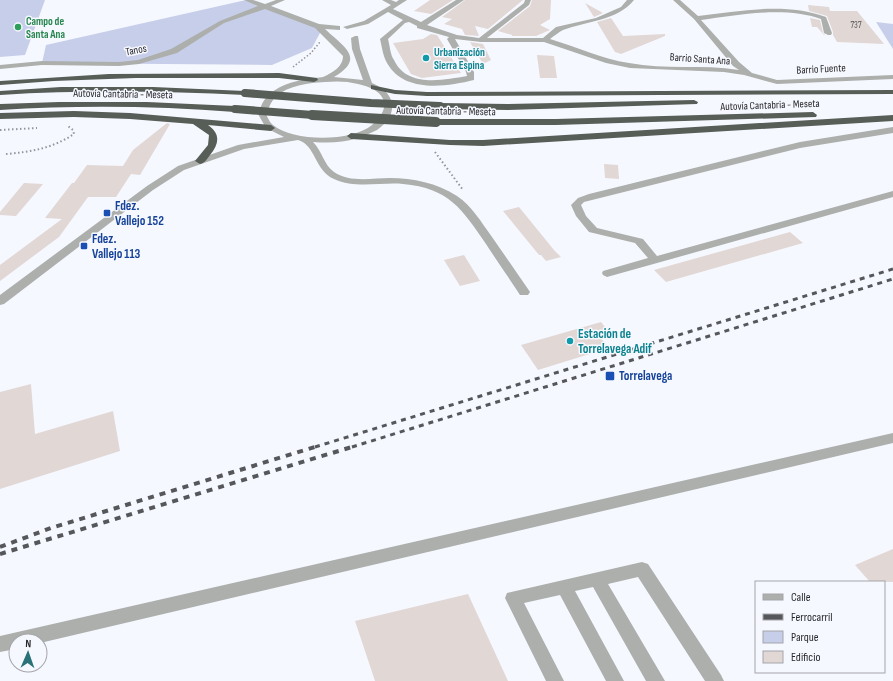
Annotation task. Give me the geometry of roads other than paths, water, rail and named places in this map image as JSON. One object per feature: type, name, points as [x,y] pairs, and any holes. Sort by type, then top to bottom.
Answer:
[{"type":"highway","points":[[0,83],[62,78],[138,75],[284,76],[314,80]]},
{"type":"highway","points":[[372,86],[395,92],[427,94],[893,92]]},
{"type":"highway","name":"Autovía Cantabria - Meseta","points":[[0,93],[134,88],[244,93],[371,103],[515,107],[893,97]]},
{"type":"highway","name":"Autovía Cantabria - Meseta","points":[[0,107],[107,104],[235,109],[436,122],[556,122],[893,113]]},
{"type":"highway","points":[[0,116],[96,114],[174,119],[222,125],[268,127]]},
{"type":"highway","points":[[351,136],[394,138],[441,143],[477,143],[893,118]]},
{"type":"highway","points":[[174,119],[201,125],[211,132],[214,137],[214,146],[200,160]]},
{"type":"street","points":[[247,0],[318,26],[354,29],[352,38],[372,86]]},
{"type":"street","name":"Tanos","points":[[0,66],[42,64],[119,64],[139,62],[174,51],[205,31],[238,15],[282,0]]},
{"type":"street","points":[[385,0],[396,5]]},
{"type":"street","points":[[347,28],[366,23],[404,0]]},
{"type":"street","points":[[420,26],[461,0]]},
{"type":"street","points":[[481,40],[528,4],[528,0]]},
{"type":"street","points":[[546,40],[555,31],[563,27],[606,16],[622,8],[631,0]]},
{"type":"street","name":"Barrio Santa Ana","points":[[677,0],[696,18],[725,53],[736,64],[751,75]]},
{"type":"street","name":"Barrio Santa Ana","points":[[389,10],[420,26],[453,36],[481,40],[524,38],[546,40],[598,58],[629,66],[687,67],[724,70],[751,75]]},
{"type":"street","points":[[696,18],[765,11],[791,11],[820,15],[824,18],[828,33]]},
{"type":"street","points":[[409,20],[402,22],[384,39],[390,61],[397,72],[411,81],[434,83],[471,78],[470,72],[451,39],[453,36]]},
{"type":"street","points":[[329,37],[352,38],[366,23]]},
{"type":"street","points":[[318,26],[345,52],[347,56],[347,62],[340,70],[325,79]]},
{"type":"street","points":[[329,37],[330,30],[337,28]]},
{"type":"street","name":"Barrio Fuente","points":[[751,75],[777,82],[893,77]]},
{"type":"street","points":[[0,301],[150,188],[177,171],[200,160],[241,147],[263,142],[300,139],[321,140],[351,136],[374,127],[383,119],[388,111],[388,104],[385,96],[372,86],[348,80],[325,79],[314,80],[283,89],[269,99],[263,110],[263,116],[268,127],[300,139],[311,145],[322,158],[325,169],[333,176],[357,181],[391,180],[410,182],[428,186],[454,198],[468,210],[524,292]]},
{"type":"street","points":[[241,147],[257,138],[268,127]]},
{"type":"street","points":[[655,260],[639,242],[594,230],[581,216],[576,205],[581,200],[592,196],[767,153],[834,139],[893,130]]},
{"type":"street","points":[[322,158],[325,153],[341,138]]},
{"type":"street","points":[[607,273],[893,194]]},
{"type":"street","points":[[0,644],[893,438]]},
{"type":"street","points":[[555,681],[513,598],[642,569],[715,681]]},
{"type":"street","points":[[596,579],[656,681]]},
{"type":"street","points":[[564,587],[615,681]]},
{"type":"railway","points":[[315,447],[893,269]]},
{"type":"railway","points":[[352,447],[893,279]]},
{"type":"railway","points":[[0,547],[51,528],[318,446]]},
{"type":"railway","points":[[0,554],[355,446]]},
{"type":"place","name":"Campo de Santa Ana","points":[[18,27]]},
{"type":"place","name":"Urbanización Sierra Espina","points":[[426,58]]},
{"type":"place","name":"Fdez. Vallejo 152","points":[[107,213]]},
{"type":"place","name":"Fdez. Vallejo 113","points":[[84,246]]},
{"type":"place","name":"Estación de Torrelavega Adif","points":[[570,341]]},
{"type":"place","name":"Torrelavega","points":[[610,376]]}]
